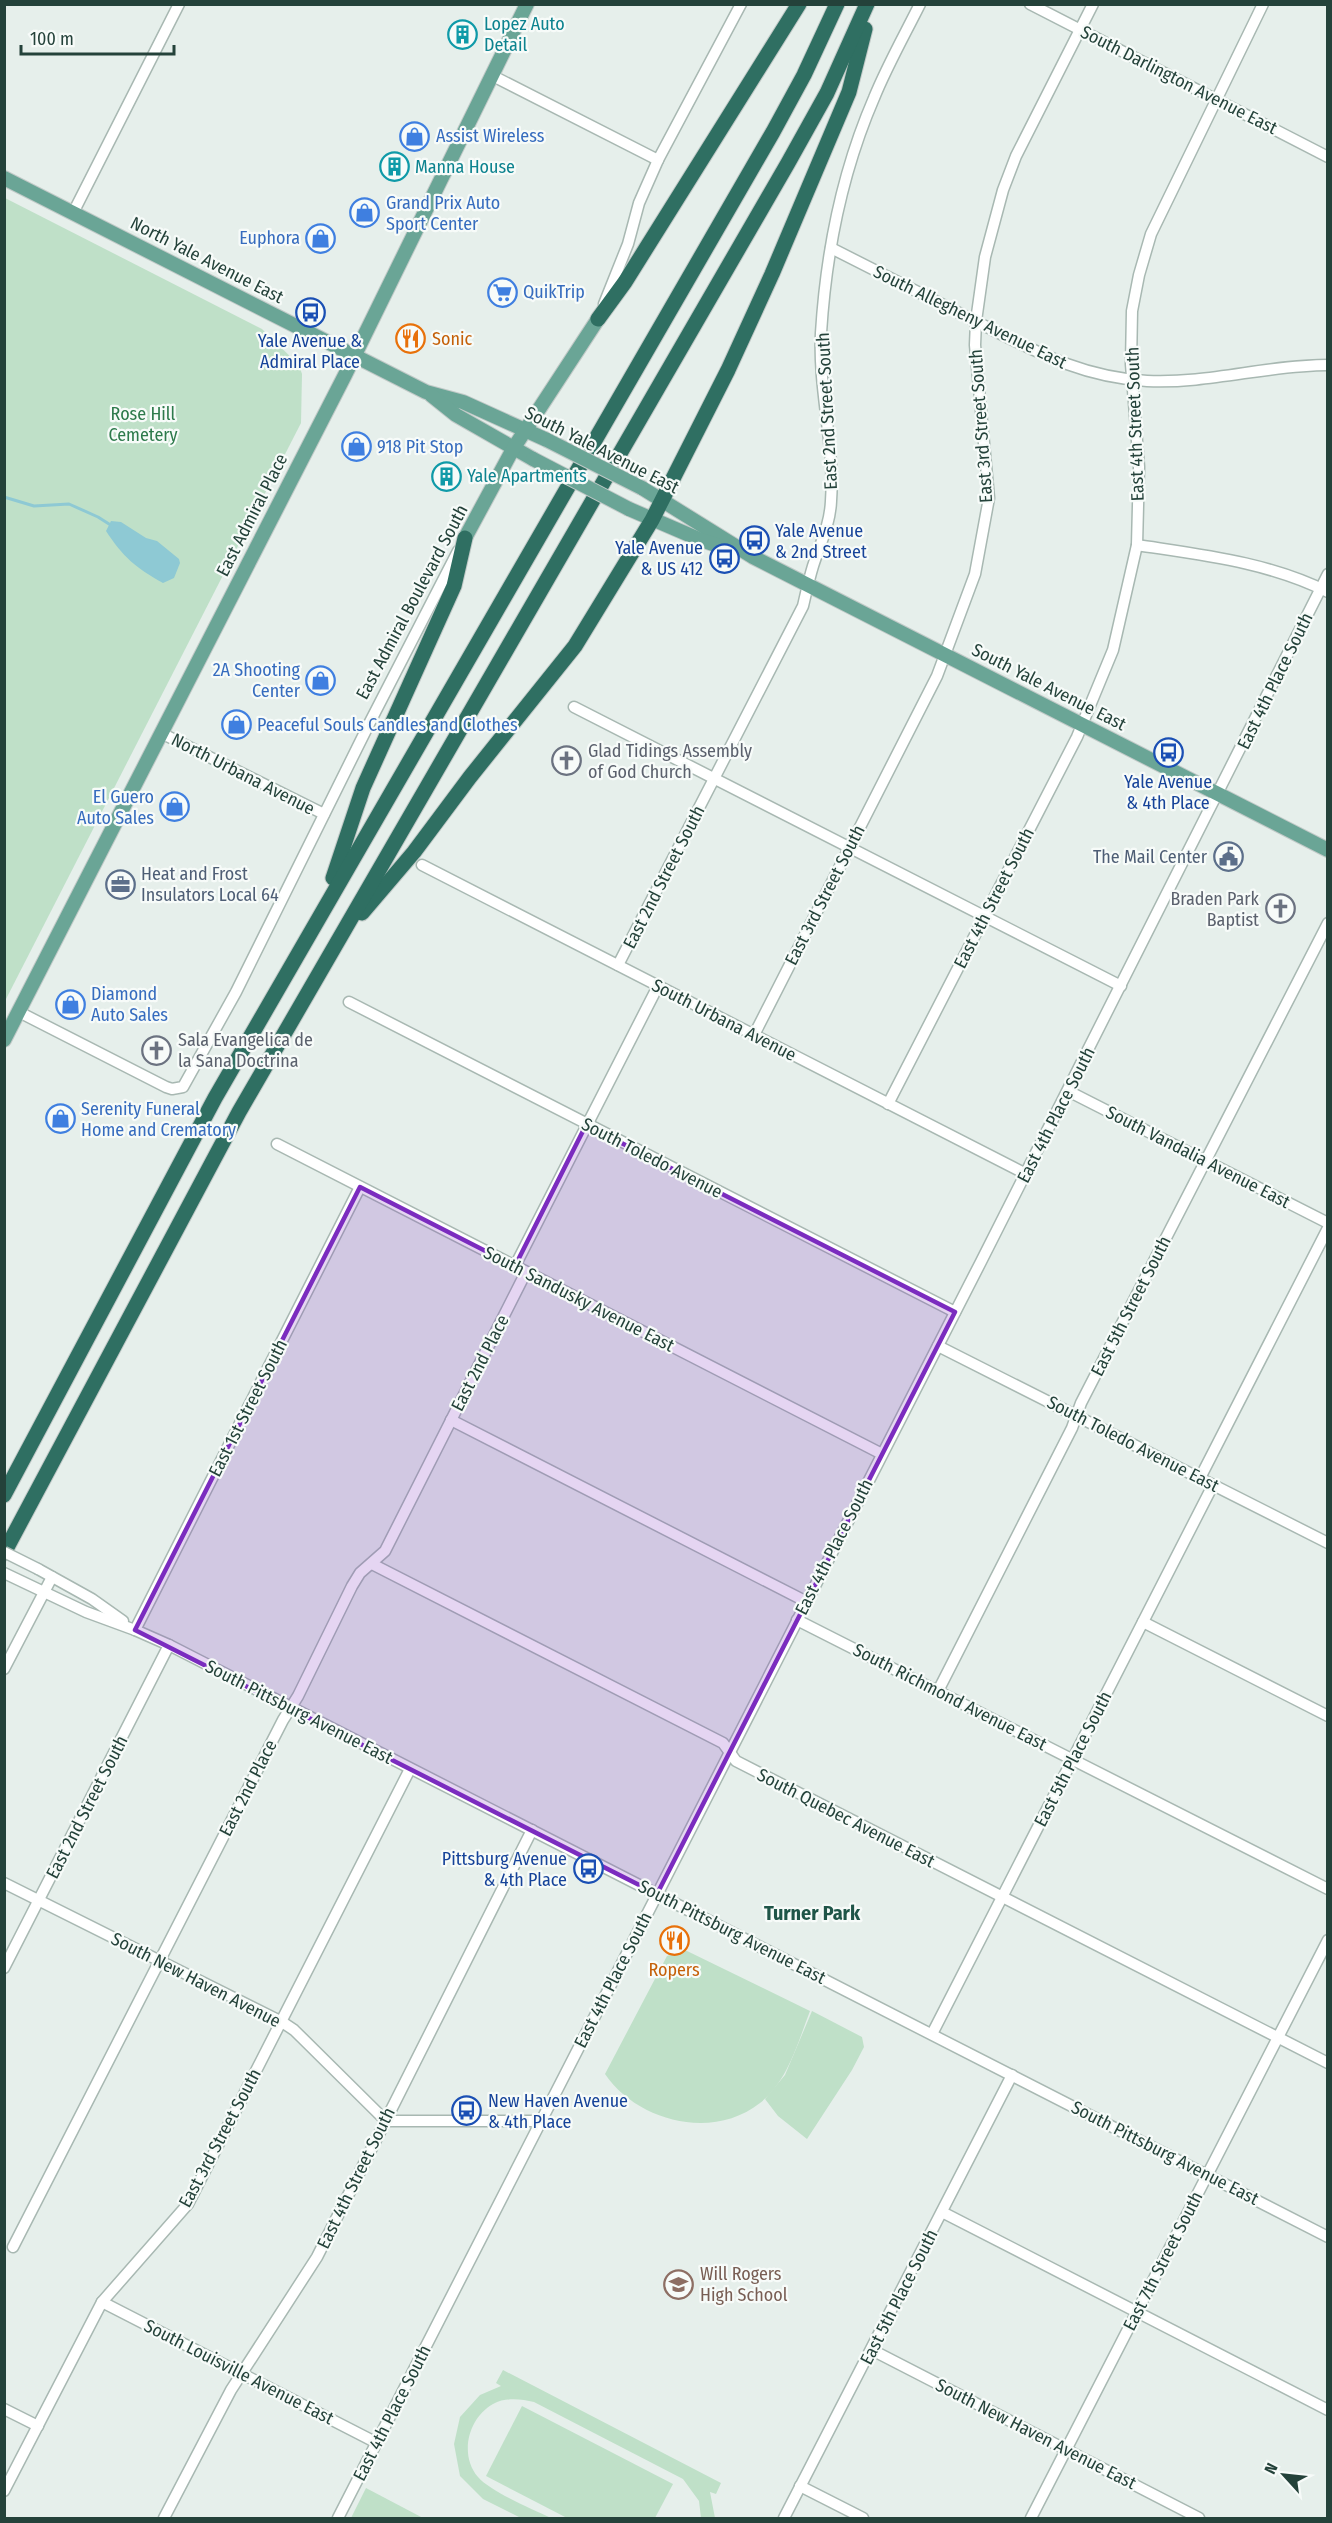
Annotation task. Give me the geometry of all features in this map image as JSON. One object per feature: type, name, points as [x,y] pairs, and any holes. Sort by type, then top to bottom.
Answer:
[{"type":"highway","points":[[598,319],[625,282],[799,4]]},
{"type":"highway","points":[[4,1495],[209,1108],[773,132],[804,75],[837,4]]},
{"type":"highway","points":[[338,940],[414,852],[470,777],[575,646],[652,520],[750,323],[849,92],[869,4]]},
{"type":"highway","points":[[4,1553],[223,1142],[788,163],[827,93],[869,4]]},
{"type":"highway","points":[[323,909],[363,788],[454,586],[465,538]]},
{"type":"main road","name":"East Admiral Place","points":[[4,1040],[354,356],[527,4]]},
{"type":"main road","name":"North Yale Avenue East","points":[[4,177],[393,375]]},
{"type":"main road","name":"East Admiral Boulevard South","points":[[465,538],[513,449],[598,319]]},
{"type":"main road","name":"South Yale Avenue East","points":[[393,375],[426,392],[456,415],[513,449],[652,520],[701,540],[753,557]]},
{"type":"main road","name":"South Yale Avenue East","points":[[426,392],[463,402],[547,440],[642,488],[753,557],[1328,850]]},
{"type":"street","points":[[73,213],[179,4]]},
{"type":"street","name":"East Admiral Boulevard South","points":[[598,319],[628,244],[639,203],[658,160],[741,4]]},
{"type":"street","name":"East 2nd Street South","points":[[618,965],[803,606],[827,530],[831,502],[831,477],[823,400],[821,336],[831,249],[841,197],[873,100],[920,4]]},
{"type":"street","name":"South Darlington Avenue East","points":[[1030,4],[1328,157]]},
{"type":"street","name":"East 3rd Street South","points":[[754,1035],[937,676],[975,574],[989,498],[976,369],[976,321],[985,257],[1003,190],[1016,156],[1093,4]]},
{"type":"street","name":"East 4th Street South","points":[[888,1104],[1077,737],[1113,650],[1137,545],[1139,467],[1132,380],[1132,311],[1138,274],[1151,234],[1263,4]]},
{"type":"street","points":[[491,75],[658,160]]},
{"type":"street","name":"South Allegheny Avenue East","points":[[831,249],[1053,361],[1101,375],[1132,380],[1184,380],[1300,365],[1328,365]]},
{"type":"street","name":"East Admiral Boulevard South","points":[[19,1012],[166,1088],[183,1087],[236,992],[424,614],[465,538]]},
{"type":"street","points":[[1137,545],[1254,564],[1284,573],[1324,590]]},
{"type":"street","name":"East 4th Place South","points":[[338,2518],[1324,590],[1328,574]]},
{"type":"street","points":[[574,707],[1121,986]]},
{"type":"street","name":"North Urbana Avenue","points":[[161,733],[324,814]]},
{"type":"street","name":"South Urbana Avenue","points":[[422,865],[1026,1174]]},
{"type":"street","name":"East 5th Street South","points":[[938,1691],[1205,1161],[1328,923]]},
{"type":"street","points":[[515,1266],[658,986]]},
{"type":"street","name":"South Toledo Avenue","points":[[349,1002],[955,1312]]},
{"type":"street","name":"South Vandalia Avenue East","points":[[1068,1091],[1328,1223]]},
{"type":"street","name":"South Sandusky Avenue East","points":[[277,1144],[882,1454]]},
{"type":"street","name":"East 1st Street South","points":[[135,1630],[360,1187]]},
{"type":"street","points":[[1200,1478],[1328,1228]]},
{"type":"street","name":"East 2nd Place","points":[[13,2247],[352,1586],[360,1573],[385,1551],[526,1272]]},
{"type":"street","name":"South Toledo Avenue East","points":[[938,1346],[1328,1544]]},
{"type":"street","points":[[451,1420],[807,1602]]},
{"type":"street","name":"East 5th Place South","points":[[932,2034],[1213,1485]]},
{"type":"street","name":"South Pittsburg Avenue East","points":[[4,1553],[92,1599],[135,1630]]},
{"type":"street","name":"South Quebec Avenue East","points":[[372,1563],[723,1743],[739,1763],[1328,2063]]},
{"type":"street","name":"South Pittsburg Avenue East","points":[[4,1573],[43,1593],[169,1646],[1328,2237]]},
{"type":"street","points":[[4,1670],[52,1577]]},
{"type":"street","name":"South Richmond Avenue East","points":[[797,1620],[1328,1889]]},
{"type":"street","points":[[1143,1622],[1328,1716]]},
{"type":"street","name":"East 2nd Street South","points":[[4,1968],[169,1646]]},
{"type":"street","name":"East 3rd Street South","points":[[4,2491],[102,2302],[188,2204],[410,1768]]},
{"type":"street","name":"East 4th Street South","points":[[164,2518],[242,2372],[309,2272],[532,1830]]},
{"type":"street","name":"South New Haven Avenue","points":[[4,1883],[282,2022],[294,2030],[386,2121]]},
{"type":"street","name":"East 7th Street South","points":[[1031,2518],[1328,1940]]},
{"type":"street","name":"East 5th Place South","points":[[784,2518],[1012,2075]]},
{"type":"street","points":[[386,2121],[540,2121]]},
{"type":"street","points":[[942,2212],[1328,2410]]},
{"type":"street","name":"South Louisville Avenue East","points":[[102,2302],[377,2443]]},
{"type":"street","name":"South New Haven Avenue East","points":[[872,2350],[1199,2518]]},
{"type":"street","points":[[4,2409],[38,2427]]},
{"type":"street","points":[[800,2486],[863,2518]]},
{"type":"highlighted area","points":[[586,1125],[955,1312],[657,1894],[135,1630],[360,1187],[515,1266]]},
{"type":"green space","name":"Rose Hill Cemetery","points":[[5,198],[262,329],[299,365],[302,374],[301,423],[5,1001]]},
{"type":"green space","points":[[685,1950],[810,2011],[791,2060],[770,2094],[741,2115],[720,2121],[698,2123],[655,2114],[636,2104],[605,2074],[667,1956]]},
{"type":"green space","points":[[812,2011],[862,2037],[864,2047],[852,2070],[807,2139],[778,2116],[765,2099],[785,2075]]},
{"type":"green space","points":[[503,2370],[721,2483],[716,2494],[710,2492],[715,2518],[701,2518],[699,2501],[683,2479],[534,2402],[519,2399],[503,2400],[493,2404],[477,2418],[469,2438],[469,2458],[472,2468],[484,2483],[512,2500],[551,2518],[521,2518],[483,2499],[460,2476],[454,2444],[460,2417],[480,2395],[501,2386],[496,2383]]},
{"type":"green space","points":[[522,2406],[673,2484],[655,2518],[567,2518],[486,2476]]},
{"type":"green space","points":[[366,2488],[423,2518],[351,2518]]},
{"type":"water","points":[[111,521],[121,522],[146,538],[157,541],[179,559],[180,563],[174,578],[163,583],[131,561],[106,531]]},
{"type":"waterway","points":[[4,497],[34,506],[69,504],[109,524]]},
{"type":"place","name":"Lopez Auto Detail","points":[[463,34]]},
{"type":"place","name":"Assist Wireless","points":[[415,136]]},
{"type":"place","name":"Manna House","points":[[394,167]]},
{"type":"place","name":"Grand Prix Auto Sport Center","points":[[365,213]]},
{"type":"place","name":"Euphora","points":[[321,238]]},
{"type":"place","name":"QuikTrip","points":[[502,292]]},
{"type":"place","name":"Yale Avenue & Admiral Place","points":[[310,312]]},
{"type":"place","name":"Sonic","points":[[411,339]]},
{"type":"place","name":"918 Pit Stop","points":[[356,447]]},
{"type":"place","name":"Yale Apartments","points":[[446,476]]},
{"type":"place","name":"Yale Avenue & 2nd Street","points":[[754,541]]},
{"type":"place","name":"Yale Avenue & US 412","points":[[724,558]]},
{"type":"place","name":"2A Shooting Center","points":[[321,680]]},
{"type":"place","name":"Peaceful Souls Candles and Clothes","points":[[236,725]]},
{"type":"place","name":"Yale Avenue & 4th Place","points":[[1168,753]]},
{"type":"place","name":"Glad Tidings Assembly of God Church","points":[[567,761]]},
{"type":"place","name":"El Guero Auto Sales","points":[[175,807]]},
{"type":"place","name":"The Mail Center","points":[[1228,857]]},
{"type":"place","name":"Heat and Frost Insulators Local 64","points":[[120,884]]},
{"type":"place","name":"Braden Park Baptist","points":[[1280,909]]},
{"type":"place","name":"Diamond Auto Sales","points":[[70,1004]]},
{"type":"place","name":"Sala Evangelica de la Sana Doctrina","points":[[157,1050]]},
{"type":"place","name":"Serenity Funeral Home and Crematory","points":[[60,1119]]},
{"type":"place","name":"Pittsburg Avenue & 4th Place","points":[[588,1869]]},
{"type":"place","name":"Ropers","points":[[674,1941]]},
{"type":"place","name":"New Haven Avenue & 4th Place","points":[[467,2111]]},
{"type":"place","name":"Will Rogers High School","points":[[679,2284]]},
{"type":"district","name":"Turner Park","points":[[812,1913]]}]
